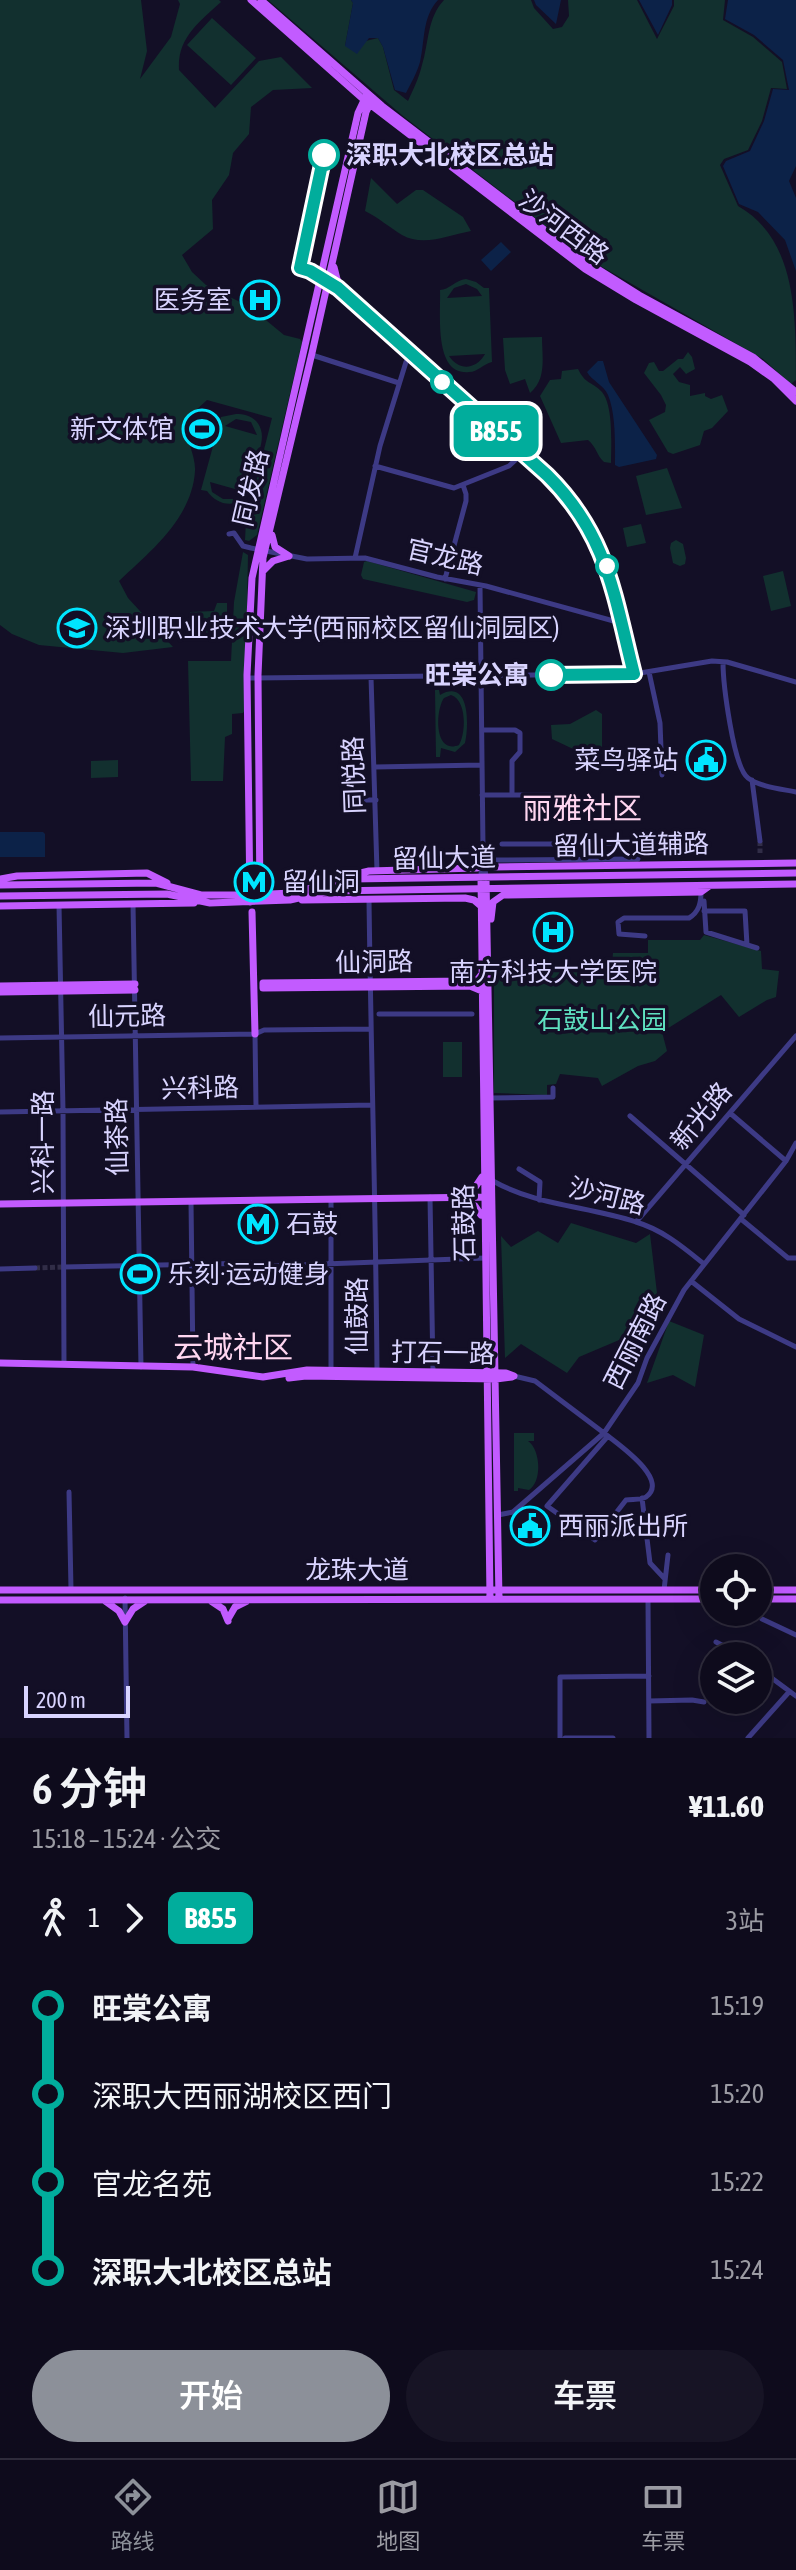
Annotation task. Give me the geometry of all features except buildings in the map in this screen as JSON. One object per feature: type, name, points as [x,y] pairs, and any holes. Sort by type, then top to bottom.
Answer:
[{"type":"main road","name":"沙河西路","points":[[251,0],[337,78],[588,263],[639,295],[753,357],[796,392]]},
{"type":"main road","name":"沙河西路","points":[[261,0],[368,99],[585,269],[750,362],[774,379],[796,401]]},
{"type":"main road","points":[[337,78],[354,98],[356,121]]},
{"type":"main road","name":"同发路","points":[[250,898],[247,678],[250,594],[356,121],[368,99]]},
{"type":"main road","name":"同发路","points":[[261,899],[258,678],[263,573],[261,550],[273,522],[312,355],[321,278],[335,254],[368,99]]},
{"type":"main road","points":[[362,129],[372,116],[387,117]]},
{"type":"main road","points":[[335,254],[336,276],[345,295]]},
{"type":"main road","points":[[273,522],[273,544],[289,556]]},
{"type":"main road","points":[[263,573],[271,563],[289,556]]},
{"type":"main road","name":"留仙大道辅路","points":[[332,882],[357,873],[484,863],[493,867],[760,859],[796,863]]},
{"type":"main road","points":[[463,878],[484,863],[494,874],[504,877]]},
{"type":"main road","points":[[541,877],[560,863]]},
{"type":"main road","points":[[776,863],[796,872]]},
{"type":"main road","points":[[412,870],[436,878]]},
{"type":"main road","name":"留仙大道","points":[[261,899],[332,882],[796,872]]},
{"type":"main road","points":[[0,882],[17,876],[147,873],[171,886]]},
{"type":"main road","points":[[73,875],[96,884]]},
{"type":"main road","name":"石鼓路","points":[[483,878],[483,1222],[494,1599]]},
{"type":"main road","name":"留仙大道","points":[[0,882],[156,883],[206,895],[284,901],[323,892],[796,884]]},
{"type":"main road","name":"留仙大道辅路","points":[[487,939],[492,933],[492,907],[496,898],[503,895],[702,896],[710,885]]},
{"type":"main road","points":[[484,908],[492,897],[506,889]]},
{"type":"main road","points":[[528,889],[545,894]]},
{"type":"main road","points":[[405,899],[434,890]]},
{"type":"main road","points":[[461,890],[472,893],[484,908]]},
{"type":"main road","points":[[128,904],[165,894]]},
{"type":"main road","name":"留仙大道","points":[[0,896],[165,894],[210,903],[238,902],[250,898]]},
{"type":"main road","points":[[284,901],[465,898],[474,900],[484,908]]},
{"type":"main road","points":[[255,1034],[252,912],[261,899]]},
{"type":"main road","points":[[238,902],[252,912]]},
{"type":"main road","points":[[0,906],[210,903]]},
{"type":"main road","name":"石鼓路","points":[[484,908],[496,1376],[498,1515],[494,1568]]},
{"type":"main road","name":"仙洞路","points":[[263,986],[470,981],[482,974]]},
{"type":"main road","name":"仙洞路","points":[[370,984],[470,986],[482,991]]},
{"type":"main road","points":[[0,989],[135,987]]},
{"type":"main road","points":[[455,1197],[476,1186],[483,1171]]},
{"type":"main road","points":[[2,1204],[331,1198],[375,1202],[430,1197],[493,1197]]},
{"type":"main road","points":[[455,1197],[475,1206],[483,1222]]},
{"type":"main road","points":[[486,1352],[479,1365],[464,1375],[480,1386],[487,1407]]},
{"type":"main road","name":"打石一路","points":[[2,1365],[141,1367],[263,1380],[306,1376],[514,1376]]},
{"type":"main road","name":"打石一路","points":[[2,1365],[193,1367],[263,1377],[307,1370],[377,1375],[433,1372],[464,1375]]},
{"type":"main road","points":[[467,1589],[483,1582],[494,1568],[507,1583],[521,1589]]},
{"type":"main road","name":"龙珠大道","points":[[0,1587],[11,1590],[700,1590]]},
{"type":"main road","points":[[772,1590],[796,1590]]},
{"type":"main road","name":"龙珠大道","points":[[0,1602],[12,1599],[700,1599]]},
{"type":"main road","points":[[99,1599],[116,1607],[125,1622],[133,1609],[150,1599]]},
{"type":"main road","points":[[205,1599],[223,1609],[228,1621],[232,1610],[250,1599]]},
{"type":"main road","points":[[772,1599],[796,1599]]},
{"type":"street","points":[[321,278],[345,295],[561,490],[587,524],[605,563],[634,674]]},
{"type":"street","points":[[312,355],[399,383]]},
{"type":"street","points":[[355,558],[375,466],[406,362],[412,355]]},
{"type":"street","points":[[375,466],[454,488],[509,466],[522,454]]},
{"type":"street","points":[[445,579],[466,501],[463,485]]},
{"type":"street","name":"官龙路","points":[[229,534],[234,533],[243,546],[315,560],[365,558],[621,623]]},
{"type":"street","name":"石鼓路","points":[[480,586],[483,878]]},
{"type":"street","points":[[247,678],[634,674],[705,662],[723,662],[796,682]]},
{"type":"street","points":[[723,662],[742,772],[752,780],[796,792]]},
{"type":"street","points":[[649,672],[660,723],[662,775]]},
{"type":"street","name":"同悦路","points":[[371,677],[377,871]]},
{"type":"street","points":[[482,730],[515,730],[520,733],[520,752],[512,761],[512,795]]},
{"type":"street","points":[[375,767],[482,765]]},
{"type":"street","points":[[752,780],[760,841]]},
{"type":"street","points":[[482,795],[551,795]]},
{"type":"street","points":[[344,804],[346,800],[376,800]]},
{"type":"street","points":[[502,844],[620,843]]},
{"type":"street","points":[[560,844],[560,863],[638,859]]},
{"type":"street","points":[[702,896],[706,932],[757,948]]},
{"type":"street","points":[[645,936],[622,936],[618,932],[618,922],[624,918],[689,918],[697,911],[702,896]]},
{"type":"street","name":"仙鼓路","points":[[369,899],[377,1375]]},
{"type":"street","name":"仙茶路","points":[[128,904],[135,987],[141,1367]]},
{"type":"street","name":"兴科一路","points":[[59,905],[64,1364]]},
{"type":"street","points":[[704,911],[745,911],[747,945]]},
{"type":"street","points":[[472,1014],[482,1003]]},
{"type":"street","points":[[379,1014],[472,1014],[482,1022]]},
{"type":"street","points":[[256,1107],[255,1034],[264,1030],[371,1029]]},
{"type":"street","name":"仙元路","points":[[0,1038],[255,1034]]},
{"type":"street","name":"新光路","points":[[636,1222],[796,1036]]},
{"type":"street","points":[[490,1098],[553,1097],[553,1088]]},
{"type":"street","name":"兴科路","points":[[0,1112],[372,1105]]},
{"type":"street","points":[[730,1113],[786,1161],[796,1158]]},
{"type":"street","points":[[630,1116],[788,1258],[796,1258]]},
{"type":"street","name":"西丽南路","points":[[498,1515],[513,1512],[606,1434],[638,1383],[667,1318],[691,1281],[786,1161],[796,1143]]},
{"type":"street","points":[[519,1169],[540,1182],[539,1200]]},
{"type":"street","name":"沙河路","points":[[493,1181],[509,1191],[539,1200],[636,1222],[669,1236],[704,1264]]},
{"type":"street","points":[[430,1197],[433,1372]]},
{"type":"street","points":[[331,1198],[331,1371]]},
{"type":"street","points":[[191,1200],[193,1367]]},
{"type":"street","points":[[270,1266],[485,1258]]},
{"type":"street","points":[[64,1267],[261,1263]]},
{"type":"street","points":[[0,1269],[35,1268]]},
{"type":"street","points":[[691,1281],[739,1319],[796,1347]]},
{"type":"street","points":[[49,1367],[64,1364]]},
{"type":"street","points":[[514,1376],[535,1381],[606,1434],[648,1469],[651,1489],[647,1496],[626,1500],[595,1540],[547,1506],[606,1434]]},
{"type":"street","points":[[69,1492],[71,1589]]},
{"type":"street","points":[[642,1498],[650,1563],[664,1578]]},
{"type":"street","points":[[664,1590],[668,1555]]},
{"type":"street","points":[[125,1589],[127,1738]]},
{"type":"street","points":[[648,1600],[649,1738]]},
{"type":"street","points":[[772,1624],[796,1635]]},
{"type":"street","points":[[613,1738],[562,1738],[560,1677],[649,1676]]},
{"type":"street","points":[[772,1679],[796,1696]]},
{"type":"street","points":[[748,1738],[789,1692]]},
{"type":"street","points":[[649,1701],[700,1701]]},
{"type":"green space","points":[[0,0],[141,0],[147,51],[140,79],[171,37],[180,4],[178,0],[219,0],[221,2],[191,32],[179,59],[179,70],[215,108],[259,61],[281,57],[312,88],[273,90],[251,107],[249,134],[233,153],[229,175],[212,200],[213,229],[182,255],[192,272],[206,285],[250,307],[284,335],[302,342],[257,535],[249,541],[245,540],[246,521],[272,418],[207,400],[182,423],[195,465],[186,504],[168,532],[119,581],[128,598],[173,647],[123,653],[39,645],[12,634],[0,625]]},
{"type":"green space","points":[[268,0],[351,0],[345,46],[378,38],[394,90],[408,101],[421,70],[431,23],[444,0],[531,0],[534,8],[553,29],[562,27],[569,16],[568,0],[637,0],[657,39],[674,0],[725,0],[723,20],[753,37],[782,62],[787,89],[771,88],[762,121],[748,150],[724,159],[720,165],[738,206],[757,220],[772,238],[782,258],[793,304],[796,380],[791,384],[763,359],[590,260],[403,116]]},
{"type":"green space","points":[[212,18],[256,58],[231,85],[187,45]]},
{"type":"green space","points":[[371,178],[397,204],[416,190],[423,190],[463,217],[471,231],[428,240],[402,235],[365,211]]},
{"type":"green space","points":[[462,280],[489,288],[492,362],[469,372],[457,371],[449,364],[441,341],[440,290]],"holes":[[[466,284],[477,289],[482,296],[447,298],[454,288]],[[485,354],[477,363],[467,367],[449,356]]]},
{"type":"green space","points":[[542,337],[541,374],[530,393],[525,379],[510,384],[505,370],[503,338]]},
{"type":"green space","points":[[688,352],[695,369],[686,374],[680,367],[673,374],[679,382],[690,385],[690,396],[705,393],[711,399],[722,395],[728,411],[712,428],[704,431],[700,445],[673,454],[668,452],[649,420],[665,412],[666,405],[644,373],[649,363],[654,362],[659,371],[663,371],[678,359],[683,359]]},
{"type":"green space","points":[[578,369],[586,380],[601,391],[608,405],[611,463],[604,462],[588,440],[561,443],[540,396],[550,380],[561,379],[562,371]]},
{"type":"green space","points":[[236,414],[248,416],[257,422],[262,434],[249,488],[239,501],[228,504],[201,490],[221,417]],"holes":[[[236,419],[251,422],[257,435],[225,426]],[[210,482],[242,491],[243,492],[235,499],[223,499],[212,492]]]},
{"type":"green space","points":[[667,468],[682,508],[646,515],[636,476]]},
{"type":"green space","points":[[641,524],[646,543],[627,547],[623,528]]},
{"type":"green space","points":[[676,540],[683,544],[686,558],[685,564],[680,566],[673,563],[670,548]]},
{"type":"green space","points":[[243,552],[248,555],[245,710],[232,714],[232,734],[225,737],[223,781],[191,781],[188,661],[231,661],[234,602]]},
{"type":"green space","points":[[367,561],[476,592],[474,600],[467,602],[363,579],[361,575]]},
{"type":"green space","points":[[783,571],[791,606],[771,611],[763,576]]},
{"type":"green space","points":[[217,603],[227,603],[227,623],[220,624],[220,633],[198,633],[188,623],[190,612],[214,611]]},
{"type":"green space","points":[[435,690],[439,690],[440,695],[450,691],[462,698],[465,706],[465,743],[455,752],[441,748],[440,757],[436,757]],"holes":[[[451,695],[456,698],[464,717],[463,733],[459,745],[451,746],[441,738],[438,721],[444,698]]]},
{"type":"green space","points":[[596,710],[602,714],[602,754],[588,756],[552,739],[551,725],[570,724]]},
{"type":"green space","points":[[118,760],[118,777],[91,778],[91,761]]},
{"type":"green space","name":"石鼓山公园","points":[[704,935],[761,951],[762,969],[779,971],[776,997],[739,1017],[721,995],[662,1032],[667,1051],[655,1061],[638,1066],[602,1086],[598,1078],[560,1074],[556,1084],[547,1085],[547,1095],[494,1093],[494,969],[612,963],[613,953],[648,953],[648,940],[700,940]]},
{"type":"green space","points":[[443,1042],[462,1042],[462,1077],[443,1077]]},
{"type":"green space","points":[[571,1223],[636,1243],[650,1234],[657,1293],[631,1335],[579,1357],[567,1373],[521,1344],[505,1358],[501,1236],[511,1247],[538,1231],[558,1243]]},
{"type":"green space","points":[[669,1321],[704,1335],[695,1387],[673,1375],[647,1383]]},
{"type":"green space","points":[[514,1433],[534,1433],[534,1441],[528,1441],[535,1451],[538,1473],[529,1490],[518,1488],[514,1491]]},
{"type":"water","points":[[351,0],[438,0],[429,14],[420,62],[406,93],[395,90],[378,38],[369,38],[357,54],[345,46]]},
{"type":"water","points":[[534,0],[561,0],[556,24],[536,5]]},
{"type":"water","points":[[639,0],[672,0],[658,35]]},
{"type":"water","points":[[728,0],[796,0],[796,166],[789,181],[796,198],[796,271],[785,240],[758,212],[739,204],[723,166],[726,161],[750,151],[764,121],[773,89],[789,90],[783,60],[754,35],[725,19]]},
{"type":"water","points":[[501,242],[511,252],[491,271],[481,260]]},
{"type":"water","points":[[598,361],[603,361],[609,382],[657,455],[656,459],[619,467],[615,465],[611,403],[606,392],[587,372]]},
{"type":"water","points":[[0,832],[43,832],[45,857],[0,857]]},
{"type":"tunnel","points":[[760,841],[760,853]]},
{"type":"tunnel","points":[[35,1268],[64,1267]]},
{"type":"bus line","name":"B855","points":[[324,155],[300,268],[338,288],[547,475],[587,524],[601,553],[612,583],[634,674],[551,675]]},
{"type":"place","name":"深职大北校区总站","points":[[324,155]]},
{"type":"place","name":"医务室","points":[[260,300]]},
{"type":"place","name":"新文体馆","points":[[202,429]]},
{"type":"place","name":"深圳职业技术大学(西丽校区留仙洞园区)","points":[[77,628]]},
{"type":"place","name":"旺棠公寓","points":[[551,675]]},
{"type":"place","name":"菜鸟驿站","points":[[706,760]]},
{"type":"place","name":"留仙洞","points":[[254,882]]},
{"type":"place","name":"南方科技大学医院","points":[[553,932]]},
{"type":"place","name":"石鼓","points":[[258,1224]]},
{"type":"place","name":"乐刻·运动健身","points":[[140,1274]]},
{"type":"place","name":"西丽派出所","points":[[530,1526]]},
{"type":"district","name":"丽雅社区","points":[[582,808]]},
{"type":"district","name":"云城社区","points":[[233,1347]]}]
